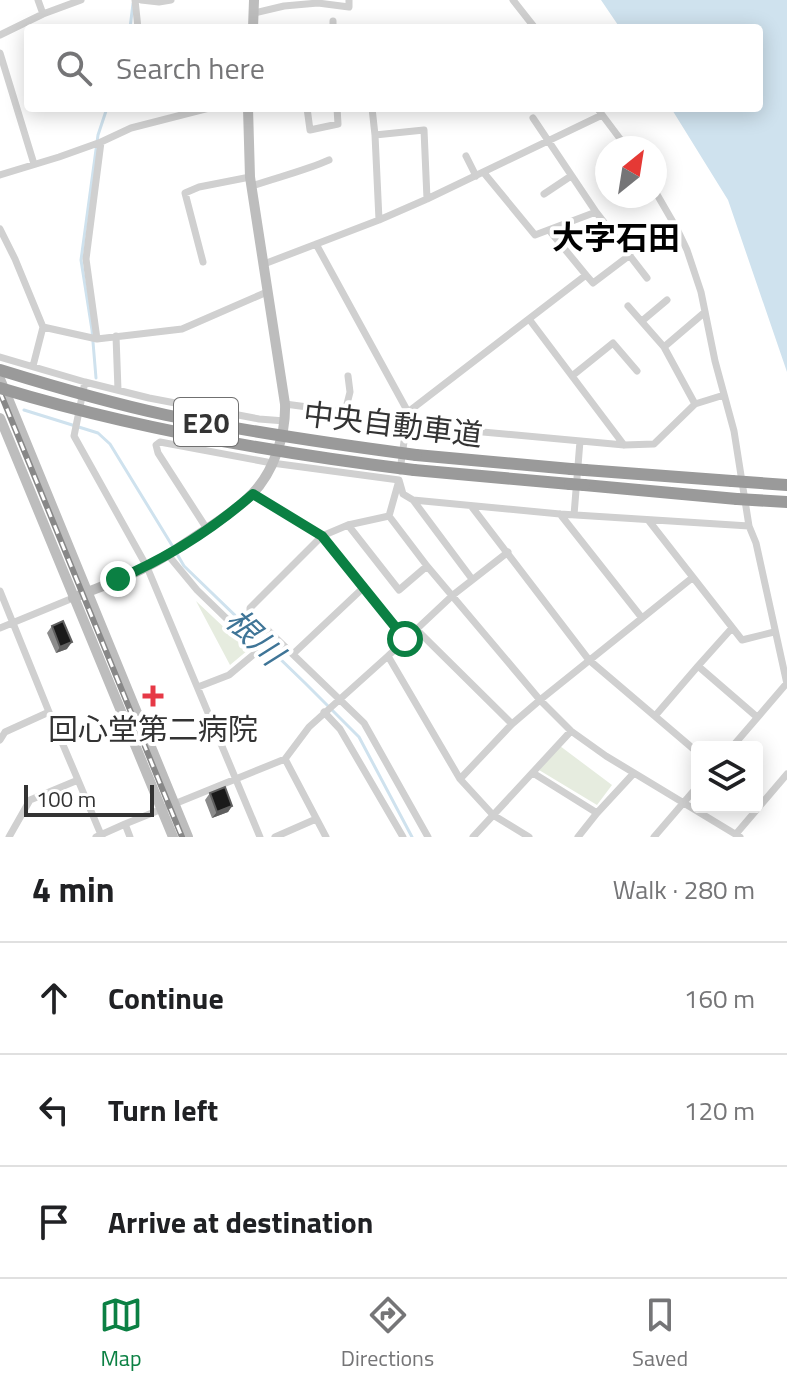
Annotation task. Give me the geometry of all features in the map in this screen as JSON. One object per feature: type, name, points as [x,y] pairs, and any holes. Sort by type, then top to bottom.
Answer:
[{"type":"highway","name":"中央自動車道","points":[[0,370],[80,394],[261,433],[416,455],[787,485]]},
{"type":"highway","name":"中央自動車道","points":[[0,388],[158,429],[283,453],[414,470],[787,502]]},
{"type":"main road","points":[[253,24],[254,0]]},
{"type":"main road","points":[[73,598],[147,567],[207,529],[253,494],[280,443],[285,404],[251,181],[248,112]]},
{"type":"main road","points":[[0,379],[188,837]]},
{"type":"main road","points":[[0,418],[173,837]]},
{"type":"street","points":[[38,0],[43,14]]},
{"type":"street","points":[[0,35],[81,0]]},
{"type":"street","points":[[138,24],[138,0],[171,0]]},
{"type":"street","points":[[254,13],[318,3],[349,7],[349,0]]},
{"type":"street","points":[[513,0],[532,24]]},
{"type":"street","points":[[0,53],[34,164]]},
{"type":"street","points":[[0,175],[59,157],[131,128],[193,112]]},
{"type":"street","points":[[308,112],[310,130],[338,124],[337,112]]},
{"type":"street","points":[[372,112],[379,220]]},
{"type":"street","points":[[264,264],[379,220],[480,175],[599,112],[618,136]]},
{"type":"street","points":[[533,118],[596,212],[647,278]]},
{"type":"street","points":[[375,135],[424,130],[427,199]]},
{"type":"street","points":[[94,339],[86,259],[98,143]]},
{"type":"street","points":[[466,156],[535,235],[596,212]]},
{"type":"street","points":[[203,262],[185,193],[199,187],[303,171],[329,160]]},
{"type":"street","points":[[544,194],[571,176]]},
{"type":"street","points":[[665,208],[687,250],[701,292],[734,431],[749,526],[756,543],[787,684],[737,741]]},
{"type":"street","points":[[0,229],[43,327],[33,366]]},
{"type":"street","points":[[549,230],[593,283],[630,255]]},
{"type":"street","points":[[316,244],[408,412],[399,480],[389,516]]},
{"type":"street","points":[[408,412],[586,275]]},
{"type":"street","points":[[43,327],[94,339],[182,329],[267,292]]},
{"type":"street","points":[[642,321],[667,300]]},
{"type":"street","points":[[628,306],[664,347],[695,404]]},
{"type":"street","points":[[664,347],[705,312]]},
{"type":"street","points":[[529,319],[624,445]]},
{"type":"street","points":[[116,336],[118,390]]},
{"type":"street","points":[[572,376],[613,343],[637,371]]},
{"type":"street","points":[[0,357],[181,405],[285,421]]},
{"type":"street","points":[[285,404],[345,412],[350,392],[348,376]]},
{"type":"street","points":[[85,382],[74,436],[147,567],[260,837]]},
{"type":"street","points":[[406,425],[624,445],[654,444],[695,404],[724,395]]},
{"type":"street","points":[[574,515],[580,441]]},
{"type":"street","points":[[207,529],[158,453],[156,445],[160,442],[272,463],[399,480]]},
{"type":"street","points":[[399,480],[403,494],[413,500],[472,579]]},
{"type":"street","points":[[253,494],[322,536],[405,639]]},
{"type":"street","points":[[413,500],[649,521],[749,526]]},
{"type":"street","points":[[472,507],[589,660],[691,747]]},
{"type":"street","points":[[560,514],[642,618]]},
{"type":"street","points":[[389,516],[348,525],[322,536],[250,608],[250,613],[364,723],[428,837]]},
{"type":"street","points":[[389,516],[540,700],[571,731],[634,773],[732,835],[787,774]]},
{"type":"street","points":[[649,521],[742,640],[774,632]]},
{"type":"street","points":[[348,525],[399,590],[427,566]]},
{"type":"street","points":[[174,551],[197,590],[259,650],[229,675],[198,687]]},
{"type":"street","points":[[0,591],[100,836],[285,759],[325,711],[453,595],[508,552]]},
{"type":"street","points":[[460,779],[512,724],[692,578]]},
{"type":"street","points":[[293,654],[363,588]]},
{"type":"street","points":[[0,628],[73,598]]},
{"type":"street","points":[[655,716],[732,628]]},
{"type":"street","points":[[416,629],[512,724]]},
{"type":"street","points":[[388,656],[460,779],[493,815],[529,837]]},
{"type":"street","points":[[698,666],[757,717]]},
{"type":"street","points":[[325,711],[340,729],[403,837]]},
{"type":"street","points":[[0,740],[2,731],[49,712]]},
{"type":"street","points":[[473,837],[571,731]]},
{"type":"street","points":[[285,759],[326,837]]},
{"type":"street","points":[[533,773],[597,813]]},
{"type":"street","points":[[578,837],[634,773]]},
{"type":"street","points":[[9,837],[30,800],[78,780]]},
{"type":"street","points":[[654,837],[691,794]]},
{"type":"street","points":[[275,837],[316,819]]},
{"type":"street","points":[[125,824],[130,837]]},
{"type":"shaded area","points":[[196,601],[248,650],[230,665]]},
{"type":"shaded area","points":[[560,746],[612,785],[597,805],[539,770]]},
{"type":"water","points":[[601,0],[787,0],[787,372],[728,200],[673,112],[763,112],[763,24],[617,24]]},
{"type":"building","points":[[63,621],[72,642],[60,647],[52,626]]},
{"type":"building","points":[[225,787],[232,806],[217,812],[210,793]]},
{"type":"waterway","points":[[130,24],[133,4]]},
{"type":"waterway","points":[[96,378],[81,260],[98,135],[106,112]]},
{"type":"waterway","name":"根川","points":[[24,410],[98,433],[110,444],[173,547]]},
{"type":"waterway","name":"根川","points":[[177,554],[184,566],[359,737],[412,837]]},
{"type":"railway","points":[[0,392],[182,837]]},
{"type":"place","name":"回心堂第二病院","points":[[153,696]]},
{"type":"district","name":"大字石田","points":[[616,237]]},
{"type":"route","points":[[118,579],[168,555],[253,494],[322,536],[405,639]]}]
